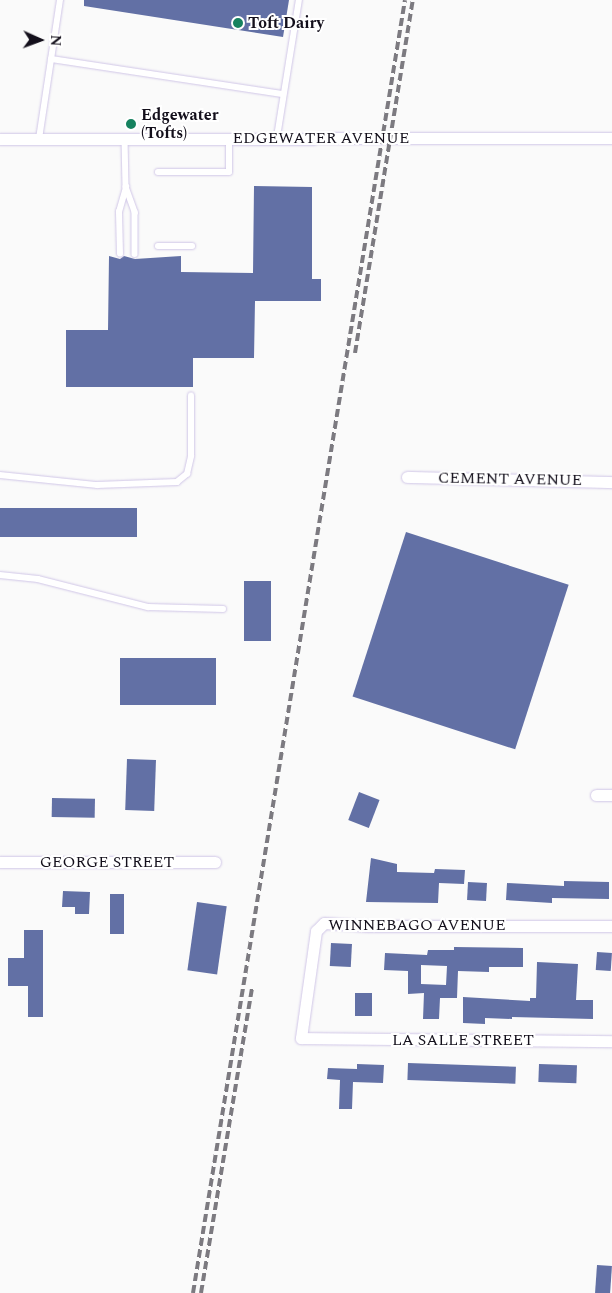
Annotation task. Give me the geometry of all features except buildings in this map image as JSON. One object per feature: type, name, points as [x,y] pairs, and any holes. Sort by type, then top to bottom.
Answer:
[{"type":"street","name":"EDGEWATER AVENUE","points":[[0,138],[39,140],[612,138]]},
{"type":"street","name":"CEMENT AVENUE","points":[[407,477],[612,482]]},
{"type":"street","points":[[596,795],[612,795]]},
{"type":"street","name":"GEORGE STREET","points":[[0,862],[215,862]]},
{"type":"street","name":"WINNEBAGO AVENUE","points":[[313,1039],[301,1038],[316,931],[324,922],[369,926],[612,926]]},
{"type":"street","name":"LA SALLE STREET","points":[[313,1039],[612,1041]]},
{"type":"lane","points":[[39,140],[60,0]]},
{"type":"lane","points":[[277,138],[282,94],[299,0]]},
{"type":"lane","points":[[51,59],[282,94]]},
{"type":"lane","points":[[158,172],[229,172],[229,138]]},
{"type":"lane","points":[[120,254],[119,212],[126,187],[125,139]]},
{"type":"lane","points":[[126,187],[135,212],[135,254]]},
{"type":"lane","points":[[158,246],[192,246]]},
{"type":"lane","points":[[0,475],[97,485],[177,482],[187,474],[191,456],[191,396]]},
{"type":"lane","points":[[0,575],[38,578],[148,607],[223,609]]},
{"type":"railway","points":[[193,1293],[405,0]]},
{"type":"railway","points":[[355,353],[413,0]]},
{"type":"railway","points":[[201,1293],[252,987]]},
{"type":"place","name":"Toft Dairy","points":[[238,23]]},
{"type":"place","name":"Edgewater (Tofts)","points":[[131,124]]}]
